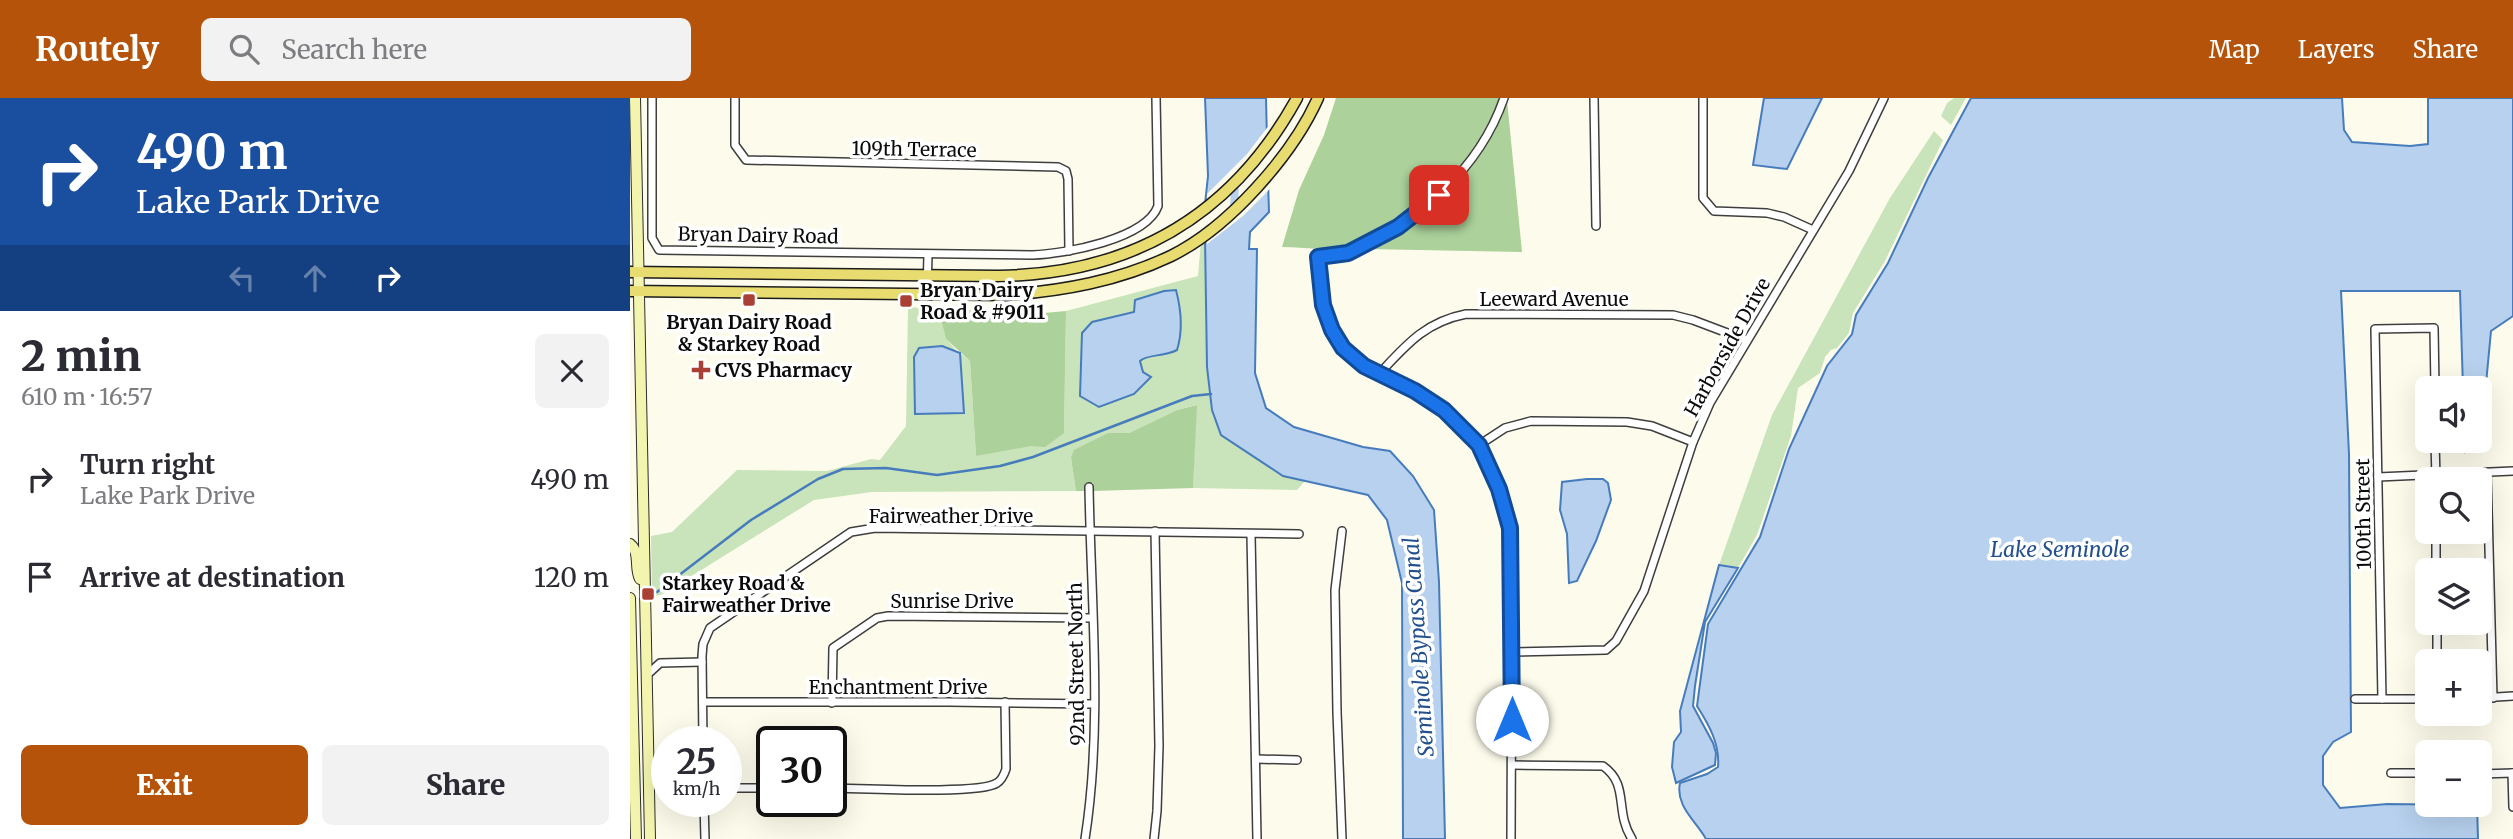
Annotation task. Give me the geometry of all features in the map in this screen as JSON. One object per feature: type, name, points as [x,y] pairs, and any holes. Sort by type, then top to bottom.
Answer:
[{"type":"main road","points":[[635,98],[634,291],[650,839]]},
{"type":"main road","name":"Bryan Dairy Road","points":[[634,272],[998,276],[1063,271],[1108,261],[1174,230],[1209,206],[1251,167],[1269,145],[1297,98]]},
{"type":"main road","points":[[634,291],[1005,295],[1051,292],[1112,278],[1173,255],[1210,230],[1252,192],[1287,151],[1302,130],[1318,98]]},
{"type":"main road","points":[[630,544],[636,551],[637,575],[644,585]]},
{"type":"main road","points":[[630,597],[636,839]]},
{"type":"main road","points":[[633,661],[646,661]]},
{"type":"street","name":"Bryan Dairy Road","points":[[652,98],[652,238],[659,250],[1032,255],[1069,251]]},
{"type":"street","name":"109th Terrace","points":[[735,98],[735,145],[746,160],[1058,167],[1066,172],[1068,179],[1069,251]]},
{"type":"street","points":[[1069,251],[1125,233],[1148,222],[1155,214],[1158,206],[1156,98]]},
{"type":"street","points":[[1504,98],[1489,134],[1471,159],[1452,182],[1425,207],[1398,227],[1348,253],[1318,257],[1323,305],[1332,330],[1350,356],[1444,410],[1479,445],[1499,489],[1508,519],[1512,652],[1511,839]]},
{"type":"street","points":[[1594,98],[1597,226]]},
{"type":"street","points":[[1703,98],[1703,198],[1714,211],[1784,217],[1813,230]]},
{"type":"street","name":"Harborside Drive","points":[[1512,652],[1606,650],[1611,647],[1644,591],[1693,442],[1710,403],[1849,171],[1884,98]]},
{"type":"street","points":[[927,294],[928,254]]},
{"type":"street","name":"Leeward Avenue","points":[[1380,374],[1416,335],[1454,316],[1466,314],[1673,315],[1746,340]]},
{"type":"street","name":"100th Street","points":[[2382,699],[2375,329],[2434,328],[2435,376]]},
{"type":"street","points":[[1479,445],[1505,428],[1531,421],[1627,422],[1652,426],[1693,442]]},
{"type":"street","points":[[2492,473],[2513,471]]},
{"type":"street","points":[[2378,477],[2415,477]]},
{"type":"street","name":"92nd Street North","points":[[1085,839],[1093,790],[1089,487]]},
{"type":"street","name":"Fairweather Drive","points":[[703,726],[702,662],[710,628],[851,533],[874,528],[1299,534]]},
{"type":"street","points":[[1154,839],[1158,746],[1155,531]]},
{"type":"street","points":[[1342,531],[1335,590],[1342,839]]},
{"type":"street","points":[[1251,535],[1256,839]]},
{"type":"street","points":[[2489,544],[2493,698],[2513,696]]},
{"type":"street","name":"Sunrise Drive","points":[[832,703],[833,648],[877,618],[1092,618]]},
{"type":"street","points":[[645,645],[660,663]]},
{"type":"street","points":[[646,676],[660,663],[702,662]]},
{"type":"street","points":[[2355,699],[2415,699]]},
{"type":"street","name":"Enchantment Drive","points":[[703,702],[1093,704]]},
{"type":"street","points":[[847,788],[981,788],[996,784],[1006,769],[1005,702]]},
{"type":"street","points":[[1256,759],[1297,760]]},
{"type":"street","points":[[1512,765],[1604,766],[1617,778],[1622,818],[1632,839]]},
{"type":"street","points":[[2391,773],[2415,774]]},
{"type":"street","points":[[2492,774],[2513,773],[2513,807]]},
{"type":"street","points":[[704,817],[705,839]]},
{"type":"green space","points":[[1336,98],[1500,98],[1478,141],[1464,160],[1450,178],[1416,209],[1349,247],[1280,247],[1299,190],[1324,135]]},
{"type":"green space","points":[[1954,98],[1966,98],[1951,125],[1941,116],[1947,103]]},
{"type":"green space","points":[[1507,100],[1522,252],[1365,249],[1411,222],[1451,188],[1484,148]]},
{"type":"green space","points":[[1934,131],[1943,140],[1885,261],[1853,313],[1849,333],[1837,348],[1825,357],[1820,373],[1798,388],[1791,436],[1757,535],[1738,568],[1719,565],[1772,415],[1890,198]]},
{"type":"green space","points":[[1205,238],[1207,367],[1212,410],[1282,476],[1305,481],[1297,490],[1193,488],[1196,405],[1177,410],[1129,433],[1108,433],[1071,458],[1076,491],[872,492],[814,500],[661,595],[652,596],[651,536],[672,532],[737,470],[827,471],[871,459],[880,460],[906,426],[908,307],[938,309],[946,339],[957,351],[942,346],[963,413],[960,353],[970,361],[976,456],[1064,433],[1066,311],[1198,276],[1201,241]],"holes":[[[1176,290],[1180,307],[1180,340],[1165,356],[1144,356],[1139,361],[1143,372],[1150,377],[1082,333],[1092,322],[1134,312]]]},
{"type":"green space","points":[[938,309],[1044,313],[1066,311],[1064,433],[1045,447],[1031,446],[976,456],[970,361],[946,339]]},
{"type":"green space","points":[[1197,405],[1193,488],[1093,491],[1093,483],[1085,483],[1085,491],[1076,491],[1071,458],[1074,450],[1108,433],[1129,433],[1177,410]]},
{"type":"water","points":[[1205,98],[1266,98],[1267,140],[1205,204],[1208,176]]},
{"type":"water","points":[[1764,98],[1822,98],[1787,169],[1753,165]]},
{"type":"water","name":"Lake Seminole","points":[[1971,98],[2342,98],[2344,130],[2352,142],[2410,146],[2428,144],[2428,98],[2513,98],[2513,316],[2491,331],[2487,376],[2463,376],[2460,291],[2341,291],[2349,454],[2351,732],[2333,742],[2323,756],[2323,785],[2340,808],[2415,804],[2415,817],[2477,817],[2478,839],[1706,839],[1683,806],[1679,791],[1680,783],[1707,774],[1718,767],[1715,743],[1697,706],[1708,624],[1760,537],[1789,449],[1827,366],[1852,334],[1856,315],[1888,263],[1928,178]]},
{"type":"water","points":[[1268,181],[1269,212],[1250,232],[1249,249],[1257,249],[1255,373],[1266,408],[1294,427],[1363,447],[1390,451],[1413,476],[1434,510],[1439,582],[1445,839],[1403,839],[1402,583],[1387,520],[1368,495],[1283,476],[1221,435],[1212,410],[1207,367],[1205,238]]},
{"type":"water","points":[[1176,290],[1181,320],[1177,350],[1140,361],[1143,372],[1151,377],[1134,394],[1099,407],[1080,396],[1082,333],[1092,322],[1134,312],[1135,300]]},
{"type":"water","points":[[942,346],[960,353],[964,413],[915,414],[914,357],[919,348]]},
{"type":"water","points":[[1603,479],[1608,483],[1611,500],[1577,581],[1569,583],[1567,534],[1560,510],[1562,482]]},
{"type":"water","points":[[1719,565],[1738,568],[1705,622],[1693,706],[1713,743],[1715,765],[1676,783],[1672,767],[1674,742],[1681,732],[1680,711]]},
{"type":"pier","points":[[1270,124],[1270,140],[1207,207],[1207,194],[1247,154]]},
{"type":"pier","points":[[1270,179],[1271,187],[1267,192],[1243,216],[1207,244],[1207,232]]},
{"type":"waterway","name":"Seminole Bypass Canal","points":[[1234,212],[1235,179]]},
{"type":"waterway","points":[[657,592],[751,520],[818,479],[843,469],[886,468],[937,475],[1000,466],[1033,457],[1192,396],[1211,394]]},
{"type":"place","name":"Bryan Dairy Road & Starkey Road","points":[[749,300]]},
{"type":"place","name":"Bryan Dairy Road & #9011","points":[[906,301]]},
{"type":"place","name":"CVS Pharmacy","points":[[701,370]]},
{"type":"place","name":"Starkey Road & Fairweather Drive","points":[[648,594]]},
{"type":"route","points":[[1439,195],[1398,227],[1348,253],[1318,257],[1323,305],[1332,330],[1350,356],[1444,410],[1479,445],[1506,507],[1510,528],[1512,720]]}]
